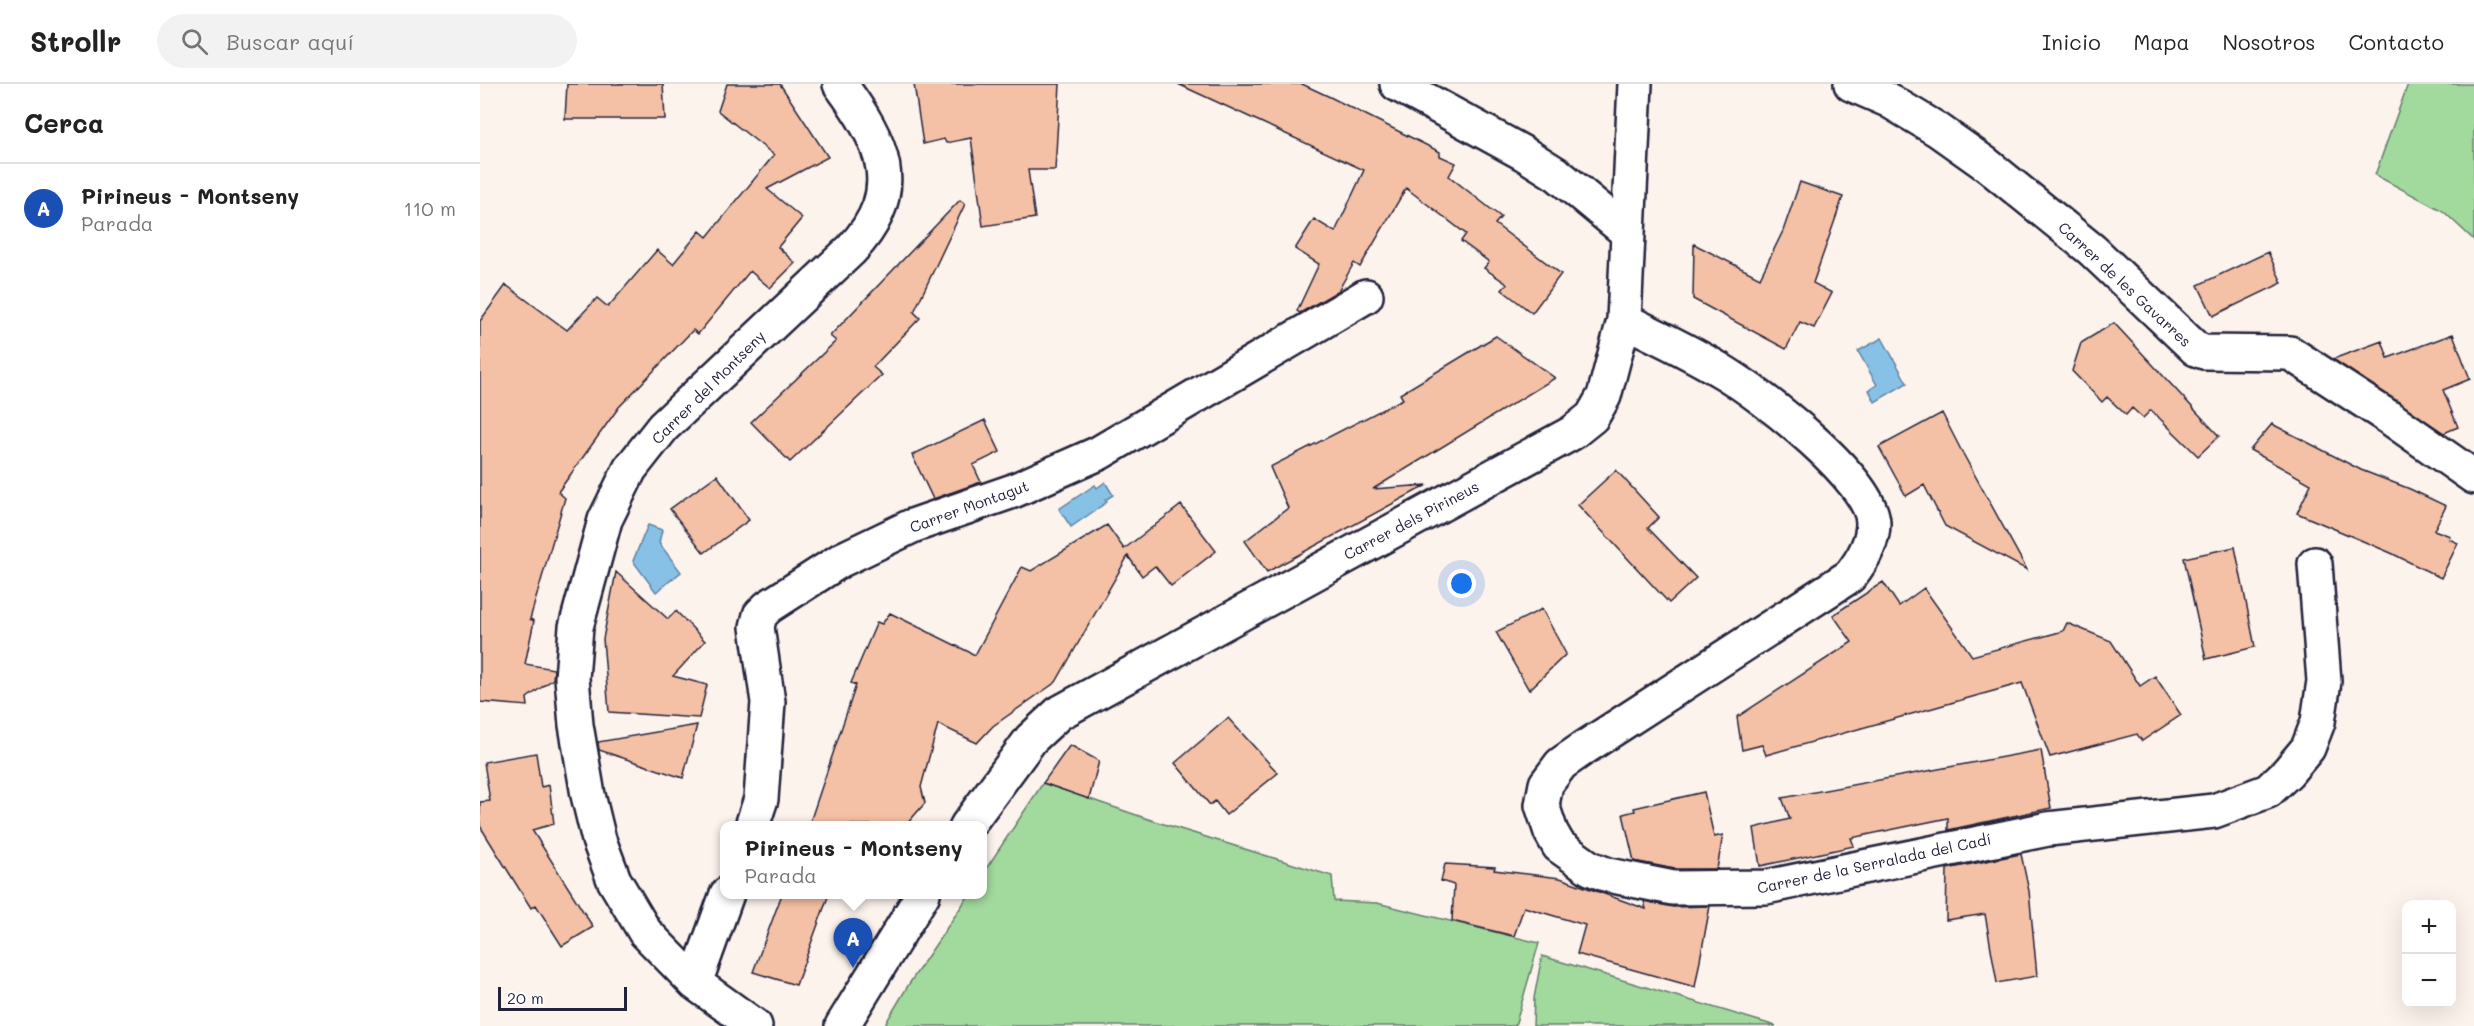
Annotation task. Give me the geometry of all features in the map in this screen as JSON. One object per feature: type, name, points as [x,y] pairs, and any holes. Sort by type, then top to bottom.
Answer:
[{"type":"street","name":"Carrer del Montseny","points":[[755,1026],[695,983],[645,932],[614,880],[599,840],[588,795],[576,725],[572,678],[576,627],[587,580],[606,520],[630,469],[663,427],[851,250],[867,233],[881,207],[884,175],[879,148],[863,116],[840,84]]},
{"type":"street","points":[[1397,84],[1523,153],[1558,176],[1627,232]]},
{"type":"street","name":"Carrer dels Pirineus","points":[[970,821],[1031,740],[1059,713],[1572,433],[1592,417],[1604,396],[1624,320],[1635,84]]},
{"type":"street","name":"Carrer de les Gavarres","points":[[1851,84],[1888,100],[1938,130],[1986,164],[2092,250],[2196,349],[2204,352],[2290,353],[2393,420],[2474,477]]},
{"type":"street","name":"Carrer Montagut","points":[[753,821],[761,799],[768,702],[757,627],[760,615],[768,607],[841,560],[912,526],[1013,491],[1099,453],[1366,296]]},
{"type":"street","name":"Carrer de la Serralada del Cadí","points":[[1624,320],[1725,373],[1783,415],[1852,479],[1867,499],[1873,522],[1862,562],[1850,576],[1561,764],[1546,784],[1542,805],[1551,832],[1559,846],[1590,868],[1608,875],[1673,888],[1766,887],[2049,829],[2167,818],[2214,811],[2268,791],[2308,748],[2318,722],[2324,681],[2315,564]]},
{"type":"street","points":[[695,983],[725,899]]},
{"type":"street","points":[[842,1026],[920,899]]},
{"type":"green space","points":[[2408,84],[2474,84],[2474,240],[2443,211],[2375,175]]},
{"type":"green space","points":[[1043,783],[1151,820],[1332,876],[1334,901],[1377,903],[1539,943],[1515,1026],[884,1026],[909,984],[966,899],[987,899],[987,867]]},
{"type":"green space","points":[[1542,956],[1776,1026],[1533,1026],[1534,998]]},
{"type":"water","points":[[1882,338],[1907,383],[1875,402],[1869,390],[1877,385],[1858,351]]},
{"type":"water","points":[[1105,482],[1113,495],[1105,500],[1107,502],[1071,527],[1059,509],[1095,485],[1097,488]]},
{"type":"water","points":[[648,525],[662,530],[659,543],[681,572],[656,592],[633,561]]},
{"type":"building","points":[[567,84],[663,84],[665,119],[565,119]]},
{"type":"building","points":[[727,84],[780,84],[828,157],[767,189],[802,218],[778,247],[795,263],[770,288],[750,271],[698,334],[693,330],[619,407],[558,492],[565,498],[530,619],[534,621],[525,664],[554,669],[553,679],[527,698],[528,706],[480,702],[480,321],[506,285],[567,330],[597,298],[608,307],[657,250],[673,264],[700,231],[707,237],[774,155],[718,111]]},
{"type":"building","points":[[914,84],[1060,84],[1055,170],[1028,170],[1035,218],[983,226],[971,138],[946,143],[944,139],[923,144]]},
{"type":"building","points":[[1178,84],[1302,84],[1330,97],[1440,152],[1440,156],[1456,163],[1449,176],[1501,217],[1495,224],[1561,274],[1532,313],[1502,290],[1507,284],[1484,268],[1489,262],[1461,241],[1466,234],[1406,188],[1360,267],[1354,263],[1338,291],[1300,313],[1297,311],[1319,264],[1295,249],[1314,219],[1335,232],[1364,170]]},
{"type":"building","points":[[1800,182],[1843,197],[1813,283],[1832,293],[1814,328],[1800,322],[1786,349],[1693,299],[1694,244],[1760,278],[1783,231]]},
{"type":"building","points":[[960,200],[965,204],[914,312],[920,318],[873,367],[882,375],[790,462],[751,422],[836,341],[830,336]]},
{"type":"building","points":[[2268,252],[2282,283],[2213,316],[2198,285]]},
{"type":"building","points":[[2114,323],[2219,436],[2198,456],[2151,410],[2143,418],[2132,408],[2126,415],[2107,397],[2102,402],[2072,371],[2081,343]]},
{"type":"building","points":[[2453,334],[2470,379],[2443,390],[2458,427],[2444,433],[2333,359],[2382,341],[2388,358]]},
{"type":"building","points":[[1496,336],[1555,378],[1373,489],[1427,485],[1267,572],[1245,541],[1288,508],[1270,467],[1403,399],[1400,394]]},
{"type":"building","points":[[1942,413],[2027,570],[1945,526],[1924,485],[1906,496],[1879,447]]},
{"type":"building","points":[[985,420],[1000,452],[973,465],[981,482],[933,499],[912,455]]},
{"type":"building","points":[[2272,424],[2361,470],[2446,506],[2434,530],[2450,536],[2449,539],[2458,543],[2441,578],[2391,553],[2297,513],[2311,484],[2250,450]]},
{"type":"building","points":[[1616,470],[1659,517],[1648,528],[1696,578],[1669,603],[1578,505]]},
{"type":"building","points":[[717,475],[749,520],[704,553],[670,509]]},
{"type":"building","points":[[1181,505],[1216,551],[1171,586],[1155,566],[1142,576],[1128,556],[1056,682],[993,726],[977,743],[938,724],[921,787],[925,803],[909,821],[810,821],[856,685],[851,683],[877,622],[882,624],[890,613],[975,655],[1022,567],[1031,571],[1107,525],[1124,549]]},
{"type":"building","points":[[2235,547],[2255,647],[2206,659],[2184,558]]},
{"type":"building","points":[[616,572],[668,619],[676,611],[705,641],[673,676],[707,685],[699,718],[609,712],[603,639]]},
{"type":"building","points":[[1883,582],[1899,606],[1924,588],[1972,656],[2063,631],[2067,623],[2111,641],[2140,686],[2155,676],[2181,715],[2142,741],[2137,734],[2050,757],[2022,683],[1766,755],[1762,745],[1742,750],[1737,717],[1852,642],[1833,615]]},
{"type":"building","points":[[1542,609],[1566,654],[1529,690],[1496,632]]},
{"type":"building","points":[[1228,718],[1278,773],[1226,815],[1215,801],[1210,805],[1175,763]]},
{"type":"building","points":[[697,725],[683,778],[599,750],[598,742]]},
{"type":"building","points":[[1070,745],[1099,761],[1089,799],[1043,783]]},
{"type":"building","points":[[2041,750],[2051,808],[1948,830],[1948,818],[1851,838],[1854,846],[1760,866],[1754,828],[1790,819],[1782,798]]},
{"type":"building","points":[[536,753],[541,787],[549,785],[554,824],[532,830],[593,927],[562,946],[536,905],[531,908],[480,826],[480,802],[490,801],[484,762]]},
{"type":"building","points":[[1704,792],[1714,837],[1723,835],[1717,869],[1675,869],[1634,861],[1623,814],[1635,811],[1634,808]]},
{"type":"building","points":[[2021,854],[2029,891],[2037,976],[1997,983],[1985,914],[1946,920],[1947,869]]},
{"type":"building","points":[[1445,864],[1495,867],[1494,870],[1560,878],[1646,909],[1644,901],[1673,907],[1710,906],[1695,987],[1577,954],[1585,925],[1524,907],[1514,936],[1452,921],[1454,885],[1441,881]]},
{"type":"building","points":[[780,899],[827,899],[796,985],[753,972]]},
{"type":"place","name":"Pirineus - Montseny","points":[[853,968]]}]
